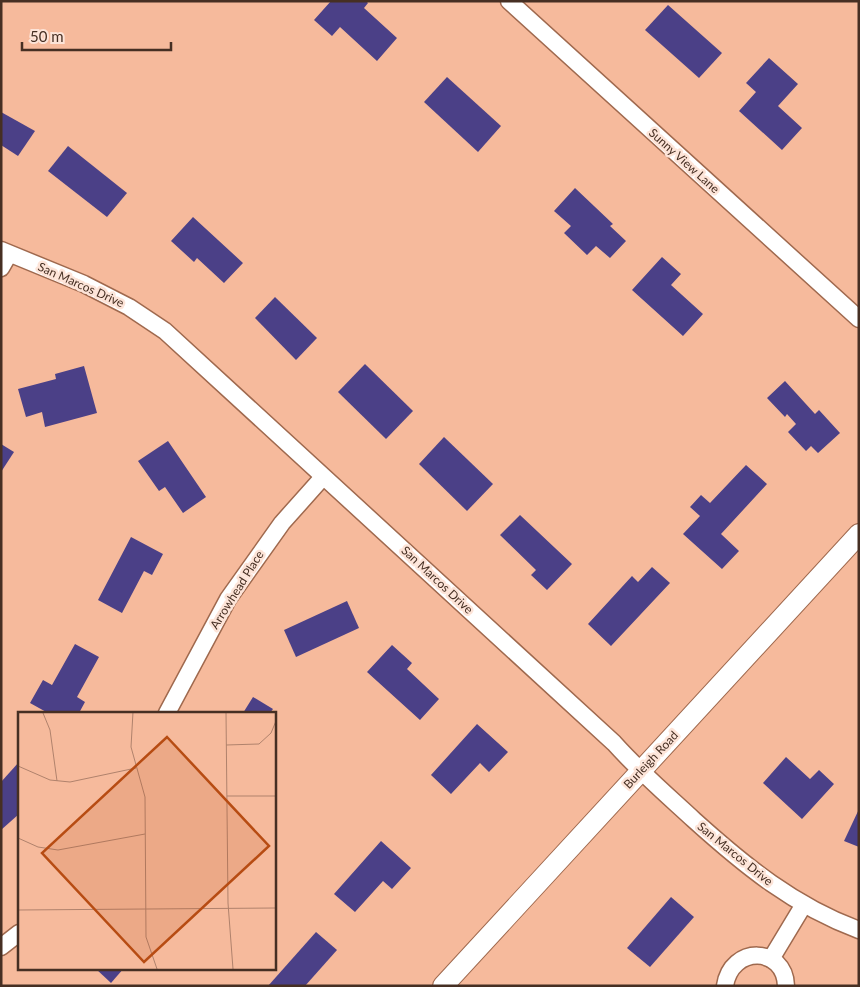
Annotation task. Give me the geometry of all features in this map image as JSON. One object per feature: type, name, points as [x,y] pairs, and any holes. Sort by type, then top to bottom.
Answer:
[{"type":"street","name":"Sunny View Lane","points":[[509,1],[859,319]]},
{"type":"street","name":"San Marcos Drive","points":[[4,257],[84,284],[129,307],[165,331],[614,743],[640,772],[722,845],[764,879],[803,906],[859,930]]},
{"type":"street","name":"Arrowhead Place","points":[[168,712],[228,599],[282,523],[323,476]]},
{"type":"street","name":"Burleigh Road","points":[[443,986],[859,534]]},
{"type":"street","points":[[771,959],[803,906]]},
{"type":"street","points":[[1,947],[18,934]]},
{"type":"street","points":[[725,986],[729,970],[740,959],[750,955],[771,959],[784,973],[786,986]]},
{"type":"building","points":[[331,1],[366,1],[368,3],[364,8],[397,38],[377,61],[340,27],[332,36],[314,20]]},
{"type":"building","points":[[668,5],[722,53],[699,78],[645,30]]},
{"type":"building","points":[[769,58],[798,84],[778,106],[802,128],[782,150],[739,111],[756,92],[746,83]]},
{"type":"building","points":[[447,77],[501,126],[478,152],[424,102]]},
{"type":"building","points":[[1,112],[35,131],[18,156],[1,145]]},
{"type":"building","points":[[68,146],[127,193],[107,217],[48,171]]},
{"type":"building","points":[[575,188],[613,224],[610,226],[626,241],[610,258],[596,246],[587,255],[564,233],[571,226],[554,211]]},
{"type":"building","points":[[193,217],[243,263],[224,283],[197,258],[194,262],[171,241]]},
{"type":"building","points":[[662,257],[681,274],[671,285],[703,314],[683,336],[632,290]]},
{"type":"building","points":[[275,297],[317,338],[296,360],[255,318]]},
{"type":"building","points":[[365,364],[413,411],[386,439],[338,392]]},
{"type":"building","points":[[84,366],[97,413],[45,427],[42,412],[26,417],[18,389],[56,379],[55,374]]},
{"type":"building","points":[[785,381],[815,414],[819,410],[840,433],[818,453],[811,446],[806,451],[788,432],[796,424],[787,414],[785,417],[767,398]]},
{"type":"building","points":[[444,437],[493,484],[467,511],[419,464]]},
{"type":"building","points":[[168,441],[206,497],[183,513],[165,487],[159,491],[138,461]]},
{"type":"building","points":[[1,444],[14,452],[1,472]]},
{"type":"building","points":[[746,465],[767,484],[721,534],[739,551],[722,569],[683,534],[700,516],[690,507],[701,495],[710,503]]},
{"type":"building","points":[[520,515],[572,564],[547,590],[531,575],[536,570],[500,535]]},
{"type":"building","points":[[131,537],[163,554],[152,575],[144,571],[122,613],[98,600]]},
{"type":"building","points":[[652,567],[670,583],[611,646],[588,624],[632,576],[638,582]]},
{"type":"building","points":[[347,601],[359,628],[296,657],[284,630]]},
{"type":"building","points":[[75,644],[99,657],[77,697],[85,702],[80,712],[46,712],[30,703],[43,680],[52,685]]},
{"type":"building","points":[[392,645],[412,663],[407,669],[439,699],[420,720],[367,672]]},
{"type":"building","points":[[253,697],[273,709],[271,712],[244,712]]},
{"type":"building","points":[[477,724],[508,752],[489,772],[480,763],[451,794],[431,775]]},
{"type":"building","points":[[786,757],[810,779],[819,770],[834,784],[802,819],[763,783]]},
{"type":"building","points":[[18,763],[18,815],[1,830],[1,782]]},
{"type":"building","points":[[859,809],[859,847],[844,841]]},
{"type":"building","points":[[381,841],[411,868],[392,889],[383,881],[355,912],[334,894]]},
{"type":"building","points":[[671,897],[694,917],[650,967],[627,948]]},
{"type":"building","points":[[316,932],[337,950],[305,986],[268,986]]},
{"type":"building","points":[[97,970],[122,970],[111,983]]}]
